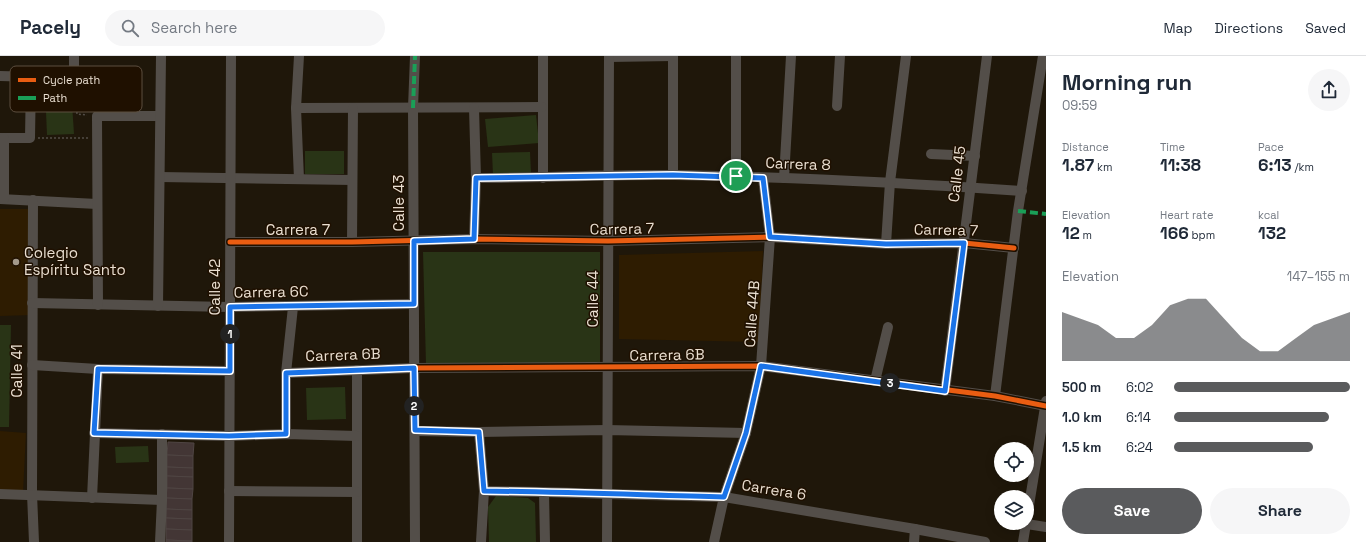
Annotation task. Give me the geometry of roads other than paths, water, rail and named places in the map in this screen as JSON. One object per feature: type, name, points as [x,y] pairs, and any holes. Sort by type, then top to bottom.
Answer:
[{"type":"street","points":[[158,306],[161,56]]},
{"type":"street","name":"Calle 42","points":[[229,542],[231,56]]},
{"type":"street","points":[[299,56],[296,108],[299,179]]},
{"type":"street","name":"Calle 43","points":[[415,56],[413,108],[415,542]]},
{"type":"street","points":[[543,56],[543,178]]},
{"type":"street","points":[[609,57],[673,56],[673,175]]},
{"type":"street","points":[[736,56],[736,176]]},
{"type":"street","points":[[784,178],[791,56]]},
{"type":"street","points":[[837,106],[840,56]]},
{"type":"street","points":[[886,244],[890,182],[906,56]]},
{"type":"street","name":"Calle 45","points":[[945,391],[987,56]]},
{"type":"street","points":[[995,396],[1018,211],[1043,56]]},
{"type":"street","name":"Calle 44","points":[[607,542],[609,57]]},
{"type":"street","points":[[0,76],[10,76]]},
{"type":"street","points":[[296,108],[542,107]]},
{"type":"street","points":[[352,242],[353,108]]},
{"type":"street","points":[[474,108],[476,178],[474,239]]},
{"type":"street","points":[[30,112],[30,138],[2,138],[2,200],[33,200],[97,204]]},
{"type":"street","points":[[98,305],[97,116],[160,116]]},
{"type":"street","points":[[931,154],[974,156]]},
{"type":"street","name":"Carrera 8","points":[[476,178],[673,175],[736,176],[890,182],[1022,191]]},
{"type":"street","points":[[160,177],[352,180]]},
{"type":"street","name":"Calle 44B","points":[[714,542],[724,497],[746,433],[761,366],[770,237],[763,178]]},
{"type":"street","name":"Calle 41","points":[[33,200],[32,494],[34,542]]},
{"type":"street","name":"Carrera 7","points":[[230,242],[352,242],[474,239],[608,242],[770,237],[886,244],[964,243],[1014,248]]},
{"type":"street","name":"Carrera 6C","points":[[32,303],[230,307],[414,304]]},
{"type":"street","points":[[286,434],[286,373],[293,307]]},
{"type":"street","points":[[875,381],[888,327]]},
{"type":"street","points":[[32,365],[98,369],[230,371]]},
{"type":"street","name":"Carrera 6B","points":[[286,373],[414,368],[761,366],[1046,404]]},
{"type":"street","points":[[92,498],[98,369]]},
{"type":"street","points":[[357,370],[357,542]]},
{"type":"street","points":[[1032,490],[1046,404]]},
{"type":"street","points":[[415,430],[479,432],[607,430],[746,433]]},
{"type":"street","points":[[479,432],[484,491],[480,542]]},
{"type":"street","points":[[94,433],[229,436],[286,434],[357,436]]},
{"type":"street","points":[[160,542],[162,500],[162,434]]},
{"type":"street","points":[[229,491],[357,492]]},
{"type":"street","name":"Carrera 6","points":[[484,491],[724,497],[985,542]]},
{"type":"street","points":[[544,492],[545,542]]},
{"type":"street","points":[[0,494],[162,500]]},
{"type":"street","points":[[1034,525],[1046,527]]},
{"type":"street","points":[[914,542],[915,529]]},
{"type":"street","points":[[1024,542],[1026,530]]},
{"type":"place","name":"Colegio Espíritu Santo","points":[[16,262]]}]
